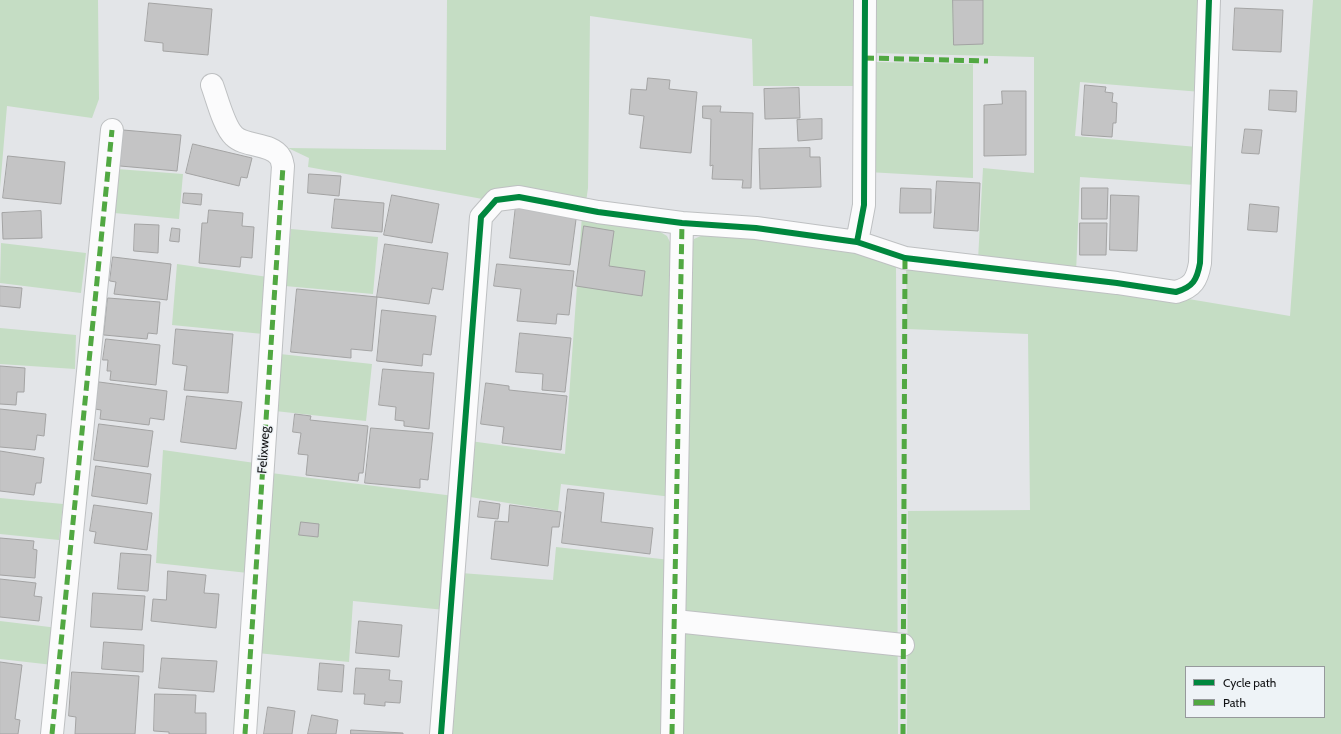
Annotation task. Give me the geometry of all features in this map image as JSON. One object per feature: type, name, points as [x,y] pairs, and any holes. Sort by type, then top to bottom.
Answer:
[{"type":"street","points":[[857,242],[864,205],[864,0]]},
{"type":"street","points":[[441,734],[481,217],[496,200],[519,197],[598,212],[682,223],[756,228],[857,242],[905,258],[1117,283],[1176,292],[1184,290],[1193,284],[1198,275],[1200,263],[1209,0]]},
{"type":"street","name":"Felixweg","points":[[212,85],[228,128],[233,135],[240,140],[273,150],[280,157],[283,166],[245,734]]},
{"type":"street","points":[[52,734],[112,130]]},
{"type":"street","points":[[672,734],[682,223]]},
{"type":"street","points":[[675,621],[903,645]]},
{"type":"green space","points":[[0,0],[98,0],[99,99],[92,118],[7,106],[0,188]]},
{"type":"green space","points":[[447,0],[859,0],[859,86],[753,86],[752,39],[590,16],[588,188],[586,202],[488,200],[308,167],[309,158],[288,148],[446,150]]},
{"type":"green space","points":[[869,0],[1205,0],[1201,92],[1080,82],[1075,136],[1197,147],[1195,185],[1080,177],[1076,273],[978,260],[983,168],[1034,173],[1034,57],[871,53]]},
{"type":"green space","points":[[1313,0],[1341,0],[1341,734],[907,734],[908,511],[1030,510],[1028,334],[907,329],[906,264],[1117,287],[1290,316]]},
{"type":"green space","points":[[871,63],[973,64],[973,178],[868,172]]},
{"type":"green space","points":[[117,169],[183,174],[179,219],[114,213]]},
{"type":"green space","points":[[582,215],[657,230],[667,236],[672,246],[672,497],[561,484],[558,511],[464,496],[470,441],[565,454]]},
{"type":"green space","points":[[291,229],[378,237],[373,294],[285,286]]},
{"type":"green space","points":[[703,235],[745,237],[860,248],[896,261],[898,734],[678,734],[690,251],[694,239]]},
{"type":"green space","points":[[1,243],[86,253],[81,293],[0,283]]},
{"type":"green space","points":[[177,264],[268,277],[263,334],[172,325]]},
{"type":"green space","points":[[0,328],[76,335],[75,369],[0,364]]},
{"type":"green space","points":[[280,354],[372,364],[366,421],[275,411]]},
{"type":"green space","points":[[163,450],[255,463],[248,573],[156,563]]},
{"type":"green space","points":[[271,473],[454,496],[445,610],[353,601],[349,662],[257,653]]},
{"type":"green space","points":[[0,498],[63,504],[59,540],[0,534]]},
{"type":"green space","points":[[556,547],[670,560],[666,734],[448,734],[461,573],[553,580]]},
{"type":"green space","points":[[0,621],[58,628],[53,665],[0,659]]},
{"type":"building","points":[[953,0],[983,0],[983,44],[954,45]]},
{"type":"building","points":[[149,3],[212,9],[208,55],[163,51],[163,43],[145,41]]},
{"type":"building","points":[[1235,8],[1283,10],[1281,52],[1233,50]]},
{"type":"building","points":[[648,78],[670,80],[669,89],[697,92],[691,153],[640,148],[644,116],[629,114],[631,89],[646,90]]},
{"type":"building","points":[[1085,85],[1106,87],[1105,92],[1113,93],[1112,102],[1117,103],[1116,123],[1113,123],[1112,137],[1082,135]]},
{"type":"building","points":[[799,88],[800,118],[765,119],[764,89]]},
{"type":"building","points":[[1270,90],[1297,91],[1296,112],[1269,110]]},
{"type":"building","points":[[1002,91],[1026,91],[1026,155],[984,156],[984,105],[1002,104]]},
{"type":"building","points":[[703,106],[721,106],[720,112],[753,113],[751,188],[742,188],[743,180],[712,179],[713,165],[710,166],[711,119],[703,118]]},
{"type":"building","points":[[822,119],[822,139],[798,141],[797,120]]},
{"type":"building","points":[[1245,129],[1262,130],[1259,154],[1242,153]]},
{"type":"building","points":[[123,130],[181,135],[177,171],[120,166]]},
{"type":"building","points":[[193,144],[252,158],[247,178],[241,177],[239,186],[186,173]]},
{"type":"building","points":[[810,148],[810,157],[820,157],[821,187],[760,189],[759,149]]},
{"type":"building","points":[[8,156],[65,162],[61,204],[3,198]]},
{"type":"building","points":[[309,174],[341,176],[339,196],[308,193]]},
{"type":"building","points":[[937,181],[980,183],[978,231],[934,228]]},
{"type":"building","points":[[901,188],[931,189],[931,213],[900,213]]},
{"type":"building","points":[[1082,188],[1108,188],[1107,219],[1082,219]]},
{"type":"building","points":[[184,193],[202,194],[201,205],[183,203]]},
{"type":"building","points":[[392,195],[439,204],[432,243],[384,235]]},
{"type":"building","points":[[1111,195],[1139,196],[1137,251],[1110,250]]},
{"type":"building","points":[[335,199],[384,203],[382,232],[332,228]]},
{"type":"building","points":[[1250,204],[1279,207],[1277,232],[1248,230]]},
{"type":"building","points":[[516,205],[577,212],[570,265],[510,258]]},
{"type":"building","points":[[209,210],[243,213],[242,226],[254,227],[252,258],[241,257],[240,267],[199,263],[202,223],[207,223]]},
{"type":"building","points":[[41,211],[42,238],[3,239],[2,213]]},
{"type":"building","points":[[1080,223],[1107,223],[1106,255],[1080,255]]},
{"type":"building","points":[[135,224],[159,225],[158,253],[134,251]]},
{"type":"building","points":[[584,226],[614,231],[609,266],[645,271],[642,296],[576,286]]},
{"type":"building","points":[[172,228],[180,229],[179,242],[170,241]]},
{"type":"building","points":[[385,244],[448,253],[443,290],[432,288],[429,304],[377,297]]},
{"type":"building","points":[[113,257],[171,264],[167,300],[114,294],[116,282],[110,281]]},
{"type":"building","points":[[497,264],[574,271],[569,315],[557,314],[556,324],[517,321],[521,289],[494,286]]},
{"type":"building","points":[[0,286],[22,288],[20,308],[0,306]]},
{"type":"building","points":[[297,289],[377,297],[372,351],[351,349],[351,358],[291,352]]},
{"type":"building","points":[[108,298],[160,302],[157,334],[148,333],[147,339],[104,335]]},
{"type":"building","points":[[382,310],[436,316],[431,355],[423,354],[422,366],[377,361]]},
{"type":"building","points":[[176,329],[233,334],[228,393],[184,390],[187,366],[173,364]]},
{"type":"building","points":[[520,333],[571,338],[565,392],[542,390],[543,374],[516,372]]},
{"type":"building","points":[[106,339],[160,345],[156,385],[110,380],[111,371],[107,371],[108,360],[103,360]]},
{"type":"building","points":[[0,366],[25,368],[24,392],[17,392],[16,405],[0,404]]},
{"type":"building","points":[[383,369],[434,373],[429,429],[404,426],[404,421],[395,420],[396,407],[379,405]]},
{"type":"building","points":[[99,382],[167,391],[164,420],[150,418],[149,425],[100,419],[101,410],[95,409]]},
{"type":"building","points":[[486,383],[509,386],[509,390],[567,396],[561,450],[502,443],[504,427],[481,424]]},
{"type":"building","points":[[187,396],[242,402],[236,449],[181,442]]},
{"type":"building","points":[[0,409],[46,414],[44,436],[37,435],[35,450],[0,447]]},
{"type":"building","points":[[295,414],[311,416],[310,420],[368,426],[363,473],[359,473],[358,481],[306,475],[308,455],[298,454],[301,433],[293,432]]},
{"type":"building","points":[[99,424],[153,431],[148,467],[94,460]]},
{"type":"building","points":[[371,428],[433,433],[428,480],[420,479],[420,488],[365,483]]},
{"type":"building","points":[[0,451],[44,458],[41,483],[36,483],[34,495],[0,491]]},
{"type":"building","points":[[96,466],[151,474],[147,504],[92,496]]},
{"type":"building","points":[[568,489],[604,493],[601,522],[653,528],[650,554],[562,543]]},
{"type":"building","points":[[480,501],[500,504],[498,519],[478,517]]},
{"type":"building","points":[[94,505],[152,513],[147,550],[94,543],[96,532],[90,531]]},
{"type":"building","points":[[510,505],[561,512],[559,527],[552,527],[548,566],[491,559],[495,521],[508,522]]},
{"type":"building","points":[[301,522],[319,524],[318,537],[299,535]]},
{"type":"building","points":[[0,538],[34,541],[33,549],[37,550],[35,578],[0,575]]},
{"type":"building","points":[[121,553],[151,555],[148,591],[118,589]]},
{"type":"building","points":[[168,571],[206,575],[204,593],[219,594],[216,628],[151,621],[153,599],[166,600]]},
{"type":"building","points":[[0,579],[36,583],[34,596],[42,597],[39,621],[0,617]]},
{"type":"building","points":[[93,593],[145,596],[142,630],[91,627]]},
{"type":"building","points":[[359,621],[402,625],[399,657],[356,653]]},
{"type":"building","points":[[104,642],[144,645],[143,672],[102,669]]},
{"type":"building","points":[[162,658],[217,661],[214,692],[159,688]]},
{"type":"building","points":[[0,662],[22,665],[15,719],[20,720],[18,734],[0,734]]},
{"type":"building","points":[[320,663],[344,665],[342,692],[318,690]]},
{"type":"building","points":[[356,668],[390,670],[389,680],[402,681],[400,703],[385,702],[385,706],[364,704],[365,694],[354,694]]},
{"type":"building","points":[[72,672],[139,676],[135,734],[75,734],[76,717],[69,716]]},
{"type":"building","points":[[155,694],[196,695],[195,713],[206,713],[206,734],[169,734],[169,732],[154,731]]},
{"type":"building","points":[[268,707],[295,711],[292,734],[264,734]]},
{"type":"building","points":[[312,715],[338,720],[336,734],[308,734]]},
{"type":"building","points":[[351,730],[403,733],[403,734],[351,734]]},
{"type":"marked path","points":[[864,58],[988,61]]},
{"type":"marked path","points":[[52,734],[112,130]]},
{"type":"marked path","points":[[245,734],[283,166]]},
{"type":"marked path","points":[[672,734],[682,223]]},
{"type":"marked path","points":[[903,734],[905,258]]},
{"type":"cycle path","points":[[441,734],[481,217],[496,200],[519,197],[598,212],[682,223],[756,228],[857,242],[864,205],[865,0]]},
{"type":"cycle path","points":[[857,242],[905,258],[1117,283],[1176,292],[1186,288],[1196,278],[1200,263],[1209,0]]}]
